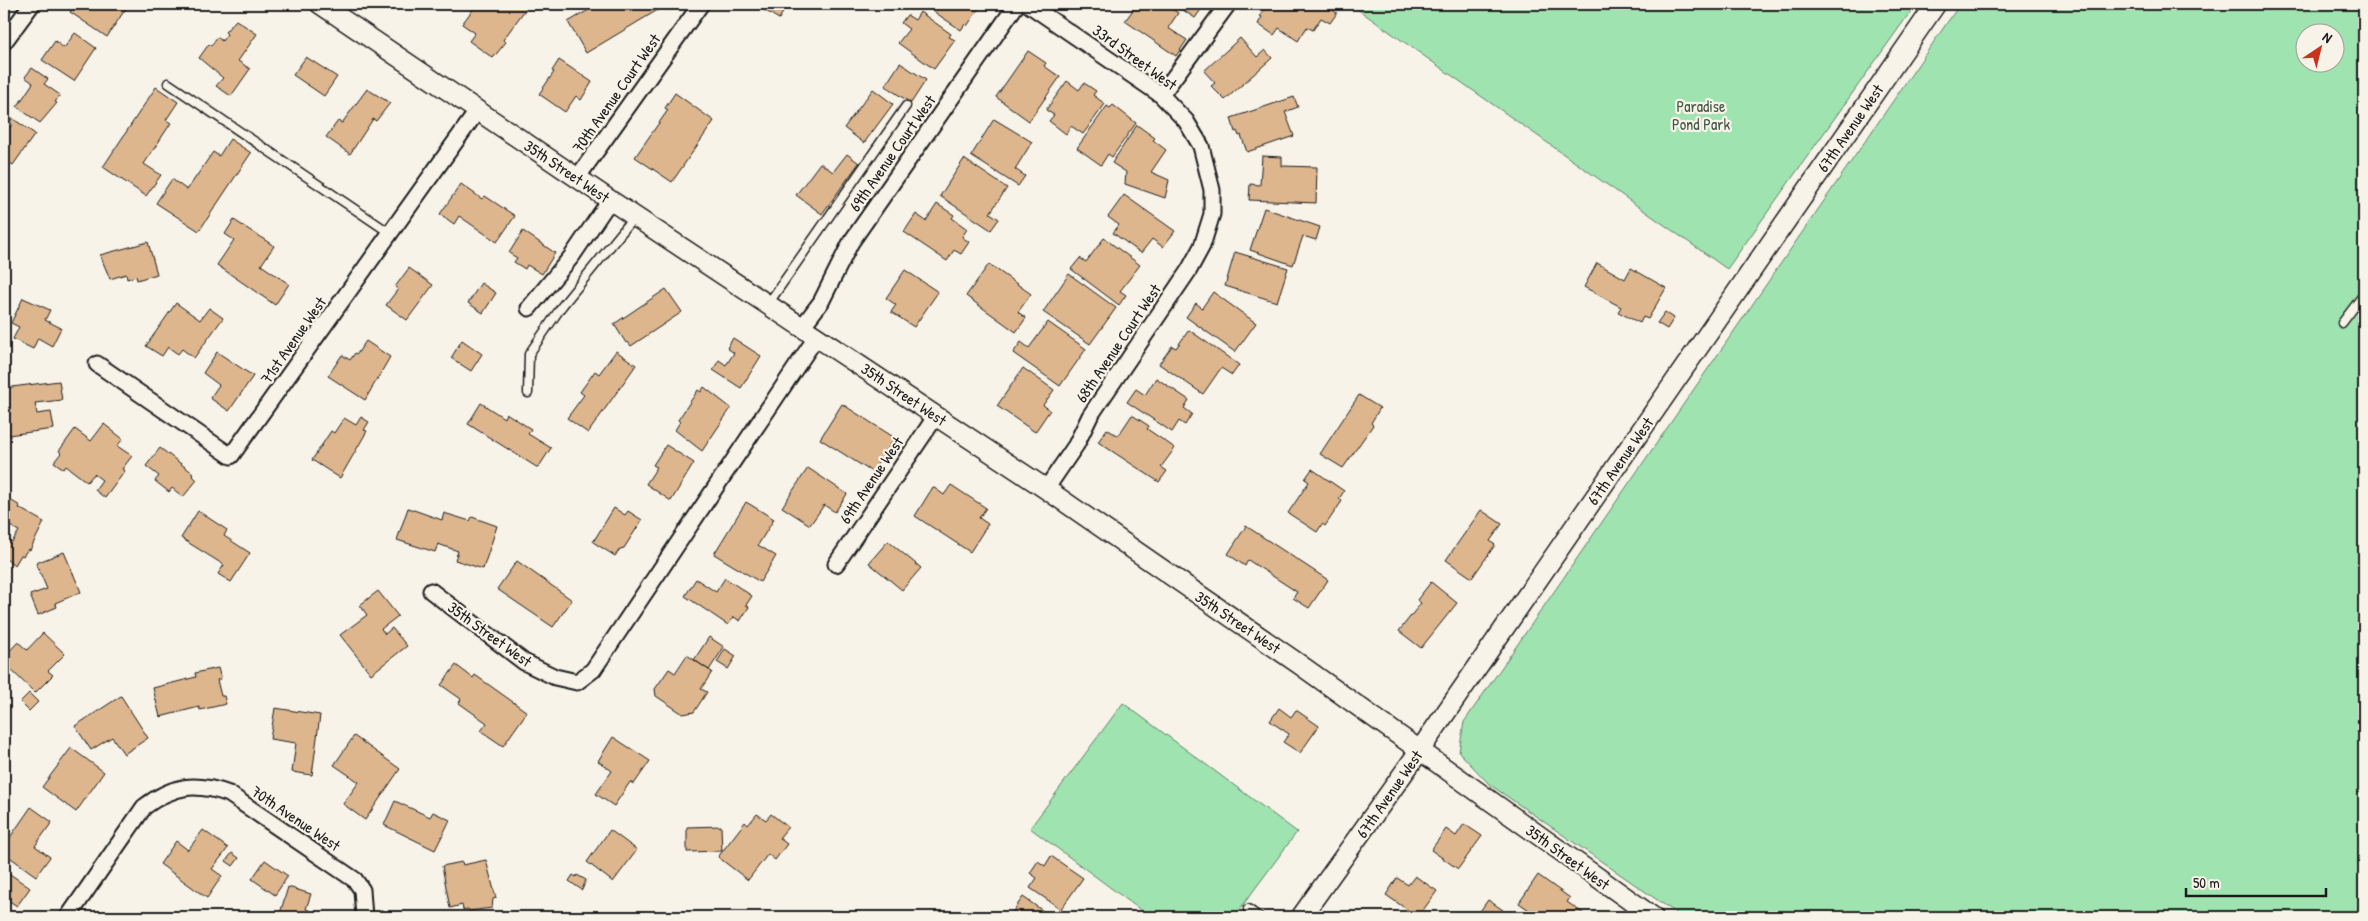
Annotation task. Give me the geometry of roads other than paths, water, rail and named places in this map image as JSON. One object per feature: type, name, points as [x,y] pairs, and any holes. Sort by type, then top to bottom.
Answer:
[{"type":"street","points":[[4,41],[32,4]]},
{"type":"street","name":"35th Street West","points":[[320,4],[610,200],[1046,489],[1420,750],[1648,916]]},
{"type":"street","name":"70th Avenue Court West","points":[[578,178],[701,4]]},
{"type":"street","name":"69th Avenue Court West","points":[[810,332],[821,302],[851,242],[1018,4]]},
{"type":"street","name":"33rd Street West","points":[[1028,4],[1161,95],[1186,121],[1201,146],[1212,190],[1212,214]]},
{"type":"street","points":[[1161,95],[1228,4]]},
{"type":"street","name":"67th Avenue West","points":[[1301,917],[1420,750],[1936,4]]},
{"type":"street","name":"71st Avenue West","points":[[97,364],[231,456],[478,110]]},
{"type":"street","points":[[529,308],[572,256],[610,200]]},
{"type":"street","name":"68th Avenue Court West","points":[[1046,489],[1076,445],[1090,416],[1189,270],[1202,246],[1212,214]]},
{"type":"street","name":"35th Street West","points":[[431,591],[524,662],[555,677],[577,682],[593,670],[810,332]]},
{"type":"street","name":"69th Avenue West","points":[[836,564],[936,416]]},
{"type":"street","name":"70th Avenue West","points":[[68,917],[144,807],[159,796],[176,788],[194,786],[212,788],[229,794],[355,880],[362,890],[364,917]]},
{"type":"lane","points":[[168,83],[390,233]]},
{"type":"lane","points":[[768,304],[906,106]]},
{"type":"lane","points":[[528,393],[529,354],[562,306],[635,216]]},
{"type":"lane","points":[[2342,323],[2364,294]]},
{"type":"lane","points":[[1248,909],[1259,917]]},
{"type":"park label","name":"Paradise Pond Park","points":[[1701,115]]}]
